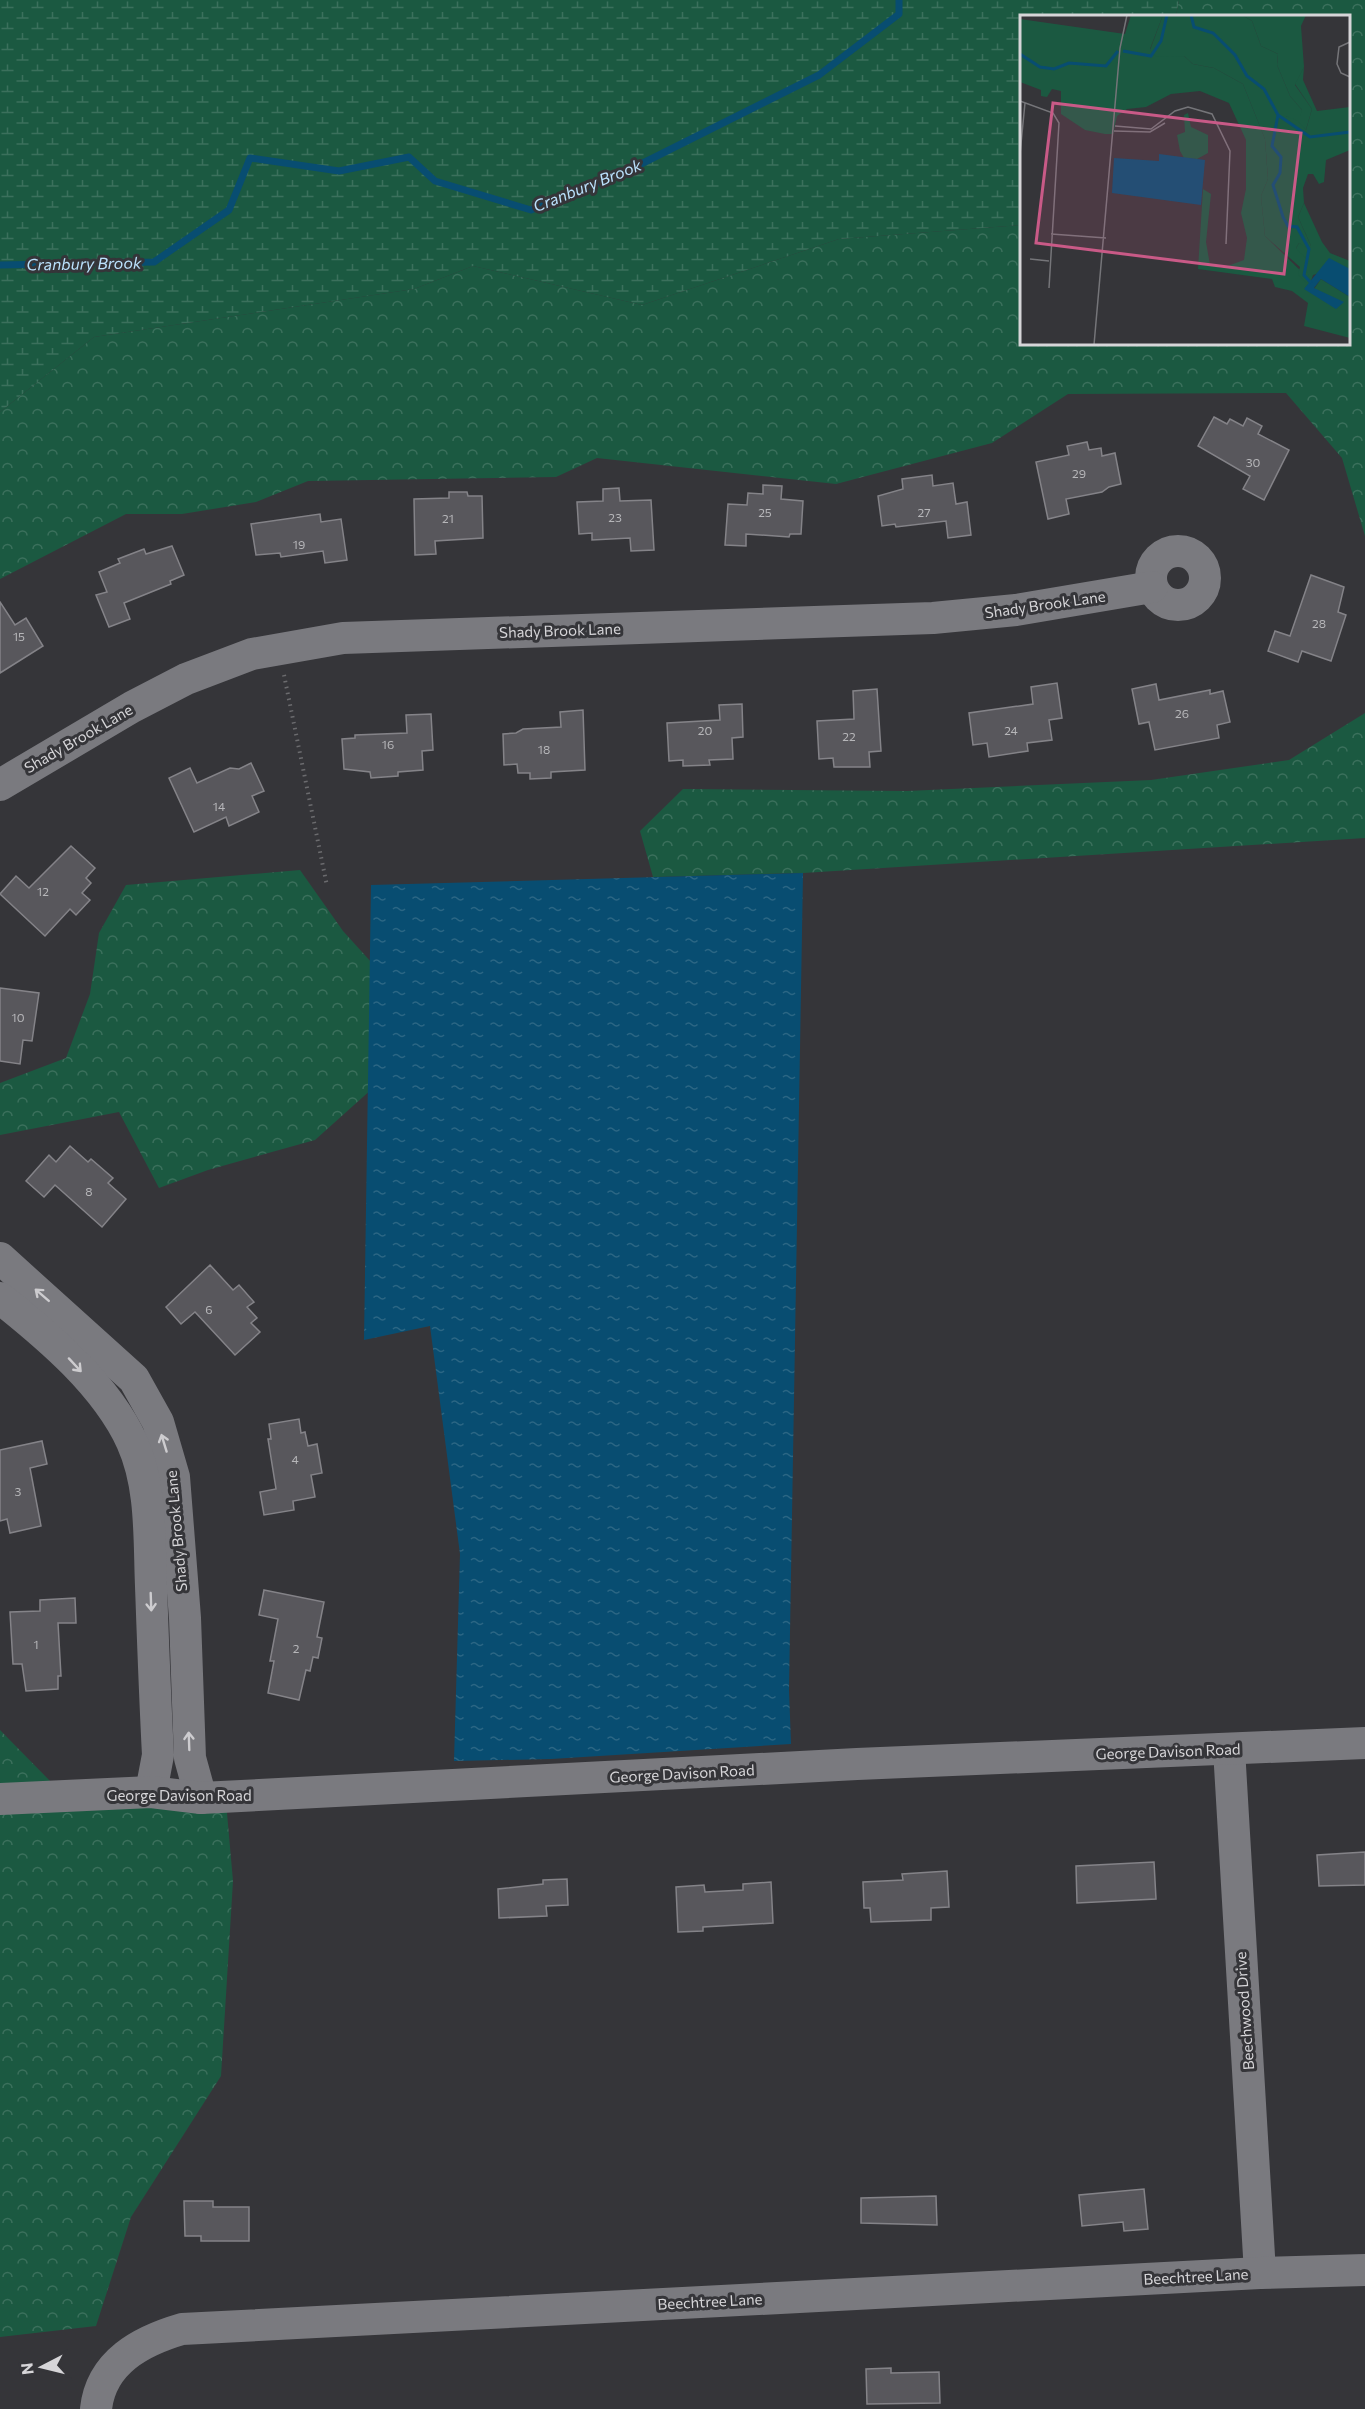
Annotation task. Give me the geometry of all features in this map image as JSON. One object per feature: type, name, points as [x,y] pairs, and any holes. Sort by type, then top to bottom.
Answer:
[{"type":"street","name":"Shady Brook Lane","points":[[0,785],[186,678],[252,654],[343,638],[933,618],[1016,610],[1152,587]]},
{"type":"street","name":"Shady Brook Lane","points":[[0,1258],[62,1331]]},
{"type":"street","name":"Shady Brook Lane","points":[[0,1298],[62,1331],[134,1379],[158,1422],[174,1477],[165,1563],[158,1755],[151,1792]]},
{"type":"street","name":"Shady Brook Lane","points":[[165,1563],[190,1758],[201,1798]]},
{"type":"street","name":"George Davison Road","points":[[0,1799],[151,1792],[201,1798],[857,1764],[1365,1743]]},
{"type":"street","name":"Beechwood Drive","points":[[1229,1749],[1260,2273]]},
{"type":"street","name":"Beechtree Lane","points":[[96,2409],[98,2397],[112,2367],[149,2339],[182,2329],[1260,2273],[1365,2270]]},
{"type":"path","points":[[282,665],[327,886]]},
{"type":"green space","points":[[0,0],[1179,0],[1176,15],[1020,15],[1020,225],[839,239],[642,305],[473,266],[414,289],[94,337],[0,412]]},
{"type":"green space","points":[[1179,0],[1365,0],[1365,536],[1342,458],[1286,393],[1068,394],[992,443],[836,484],[597,458],[556,477],[308,481],[256,502],[182,514],[126,514],[0,579],[0,412],[94,337],[414,289],[473,266],[642,305],[839,239],[1020,225],[1020,345],[1350,345],[1350,15],[1176,15]]},
{"type":"green space","points":[[1365,713],[1365,838],[803,873],[653,877],[640,831],[683,789],[907,791],[1151,780],[1289,760]]},
{"type":"green space","points":[[300,870],[343,931],[372,963],[373,1088],[315,1140],[208,1170],[159,1188],[119,1112],[0,1135],[0,1083],[66,1058],[90,994],[99,933],[126,885]]},
{"type":"green space","points":[[0,1730],[53,1784],[226,1802],[233,1881],[221,2076],[131,2217],[96,2326],[0,2337]]},
{"type":"water","points":[[803,873],[789,1690],[791,1744],[551,1759],[454,1761],[460,1554],[430,1326],[364,1340],[371,885]]},
{"type":"building","points":[[1214,417],[1227,424],[1230,419],[1243,426],[1247,418],[1262,426],[1258,434],[1289,450],[1264,500],[1243,489],[1250,476],[1198,446]]},
{"type":"building","points":[[1087,442],[1089,450],[1101,448],[1102,456],[1115,453],[1121,484],[1109,487],[1102,492],[1066,499],[1069,514],[1048,519],[1036,462],[1069,455],[1067,446]]},
{"type":"building","points":[[932,475],[933,486],[953,483],[956,504],[967,502],[971,535],[948,538],[946,521],[896,527],[895,524],[882,526],[878,496],[903,489],[902,479]]},
{"type":"building","points":[[763,485],[782,486],[781,499],[803,501],[801,534],[790,534],[789,537],[746,534],[746,546],[725,545],[728,504],[747,505],[748,493],[763,494]]},
{"type":"building","points":[[619,488],[620,501],[651,500],[654,550],[631,551],[630,538],[592,540],[592,533],[579,534],[577,502],[603,501],[603,489]]},
{"type":"building","points":[[449,492],[467,492],[468,496],[482,496],[483,538],[435,541],[436,554],[415,555],[414,499],[449,498]]},
{"type":"building","points":[[320,514],[321,522],[341,519],[347,560],[325,563],[323,551],[281,557],[280,553],[256,555],[251,524]]},
{"type":"building","points":[[172,546],[184,575],[170,581],[171,584],[124,603],[130,619],[109,627],[96,595],[107,592],[99,572],[120,563],[118,559],[144,549],[146,554]]},
{"type":"building","points":[[1311,575],[1344,587],[1338,612],[1346,615],[1331,661],[1302,651],[1298,662],[1268,651],[1275,631],[1290,636]]},
{"type":"building","points":[[0,602],[15,625],[26,618],[43,646],[0,673]]},
{"type":"building","points":[[1057,683],[1062,718],[1049,720],[1052,740],[1027,743],[1028,751],[989,757],[987,743],[973,745],[969,713],[1033,704],[1031,687]]},
{"type":"building","points":[[1156,684],[1159,700],[1210,690],[1210,694],[1223,691],[1230,722],[1217,725],[1219,738],[1155,750],[1149,722],[1139,724],[1132,689]]},
{"type":"building","points":[[877,689],[881,751],[869,752],[870,767],[834,767],[833,758],[819,759],[817,721],[854,719],[853,691]]},
{"type":"building","points":[[742,704],[743,737],[732,738],[733,759],[709,760],[710,765],[683,766],[683,760],[669,761],[667,723],[720,720],[719,705]]},
{"type":"building","points":[[583,710],[585,770],[551,772],[551,778],[530,779],[530,773],[518,773],[517,764],[504,765],[503,734],[516,733],[523,729],[561,727],[560,712]]},
{"type":"building","points":[[431,714],[433,750],[422,751],[423,770],[398,772],[398,776],[371,778],[370,772],[344,769],[342,739],[355,738],[355,735],[407,733],[406,715]]},
{"type":"building","points":[[251,763],[264,791],[252,796],[259,812],[229,826],[226,817],[194,832],[169,778],[190,768],[197,783],[230,768],[239,769]]},
{"type":"building","points":[[71,846],[95,868],[86,878],[91,883],[82,893],[90,900],[76,915],[70,909],[45,936],[0,894],[16,876],[29,888]]},
{"type":"building","points":[[0,988],[39,993],[32,1041],[23,1040],[20,1064],[0,1061]]},
{"type":"building","points":[[70,1146],[88,1162],[91,1159],[113,1178],[108,1183],[126,1199],[102,1227],[55,1185],[44,1197],[26,1181],[49,1155],[56,1162]]},
{"type":"building","points":[[210,1265],[233,1290],[239,1285],[254,1302],[247,1307],[257,1318],[251,1323],[260,1332],[235,1355],[195,1312],[181,1324],[166,1307]]},
{"type":"building","points":[[299,1419],[301,1433],[305,1432],[308,1446],[317,1444],[322,1473],[311,1475],[315,1497],[293,1501],[294,1510],[264,1515],[260,1492],[276,1489],[268,1439],[271,1439],[269,1424]]},
{"type":"building","points":[[42,1441],[47,1464],[30,1468],[41,1526],[10,1533],[7,1519],[0,1521],[0,1450]]},
{"type":"building","points":[[264,1590],[324,1602],[317,1637],[322,1638],[318,1658],[313,1657],[310,1671],[306,1670],[299,1700],[268,1693],[274,1661],[270,1661],[278,1619],[259,1615]]},
{"type":"building","points":[[75,1598],[76,1623],[58,1623],[61,1676],[58,1676],[58,1689],[26,1691],[22,1664],[13,1664],[10,1612],[40,1611],[40,1600]]},
{"type":"building","points":[[1365,1852],[1365,1885],[1319,1886],[1317,1855]]},
{"type":"building","points":[[1154,1862],[1156,1899],[1077,1903],[1076,1866]]},
{"type":"building","points":[[947,1871],[949,1907],[931,1908],[931,1920],[871,1922],[870,1908],[864,1908],[863,1882],[903,1880],[902,1874]]},
{"type":"building","points":[[567,1879],[568,1905],[546,1906],[547,1916],[499,1918],[498,1889],[543,1884],[543,1880]]},
{"type":"building","points":[[771,1882],[773,1923],[703,1927],[703,1931],[678,1932],[676,1887],[704,1885],[705,1892],[743,1890],[743,1884]]},
{"type":"building","points":[[1144,2189],[1148,2229],[1124,2231],[1123,2222],[1082,2226],[1079,2195]]},
{"type":"building","points":[[936,2196],[937,2225],[861,2223],[861,2198]]},
{"type":"building","points":[[184,2201],[213,2201],[213,2207],[249,2207],[249,2241],[201,2241],[201,2236],[185,2236]]},
{"type":"building","points":[[891,2368],[891,2373],[939,2372],[940,2403],[867,2404],[866,2369]]},
{"type":"waterway","name":"Cranbury Brook","points":[[0,265],[154,262],[229,210],[250,158],[339,171],[409,157],[435,181],[531,210],[627,171],[819,75],[899,14],[899,0]]}]
